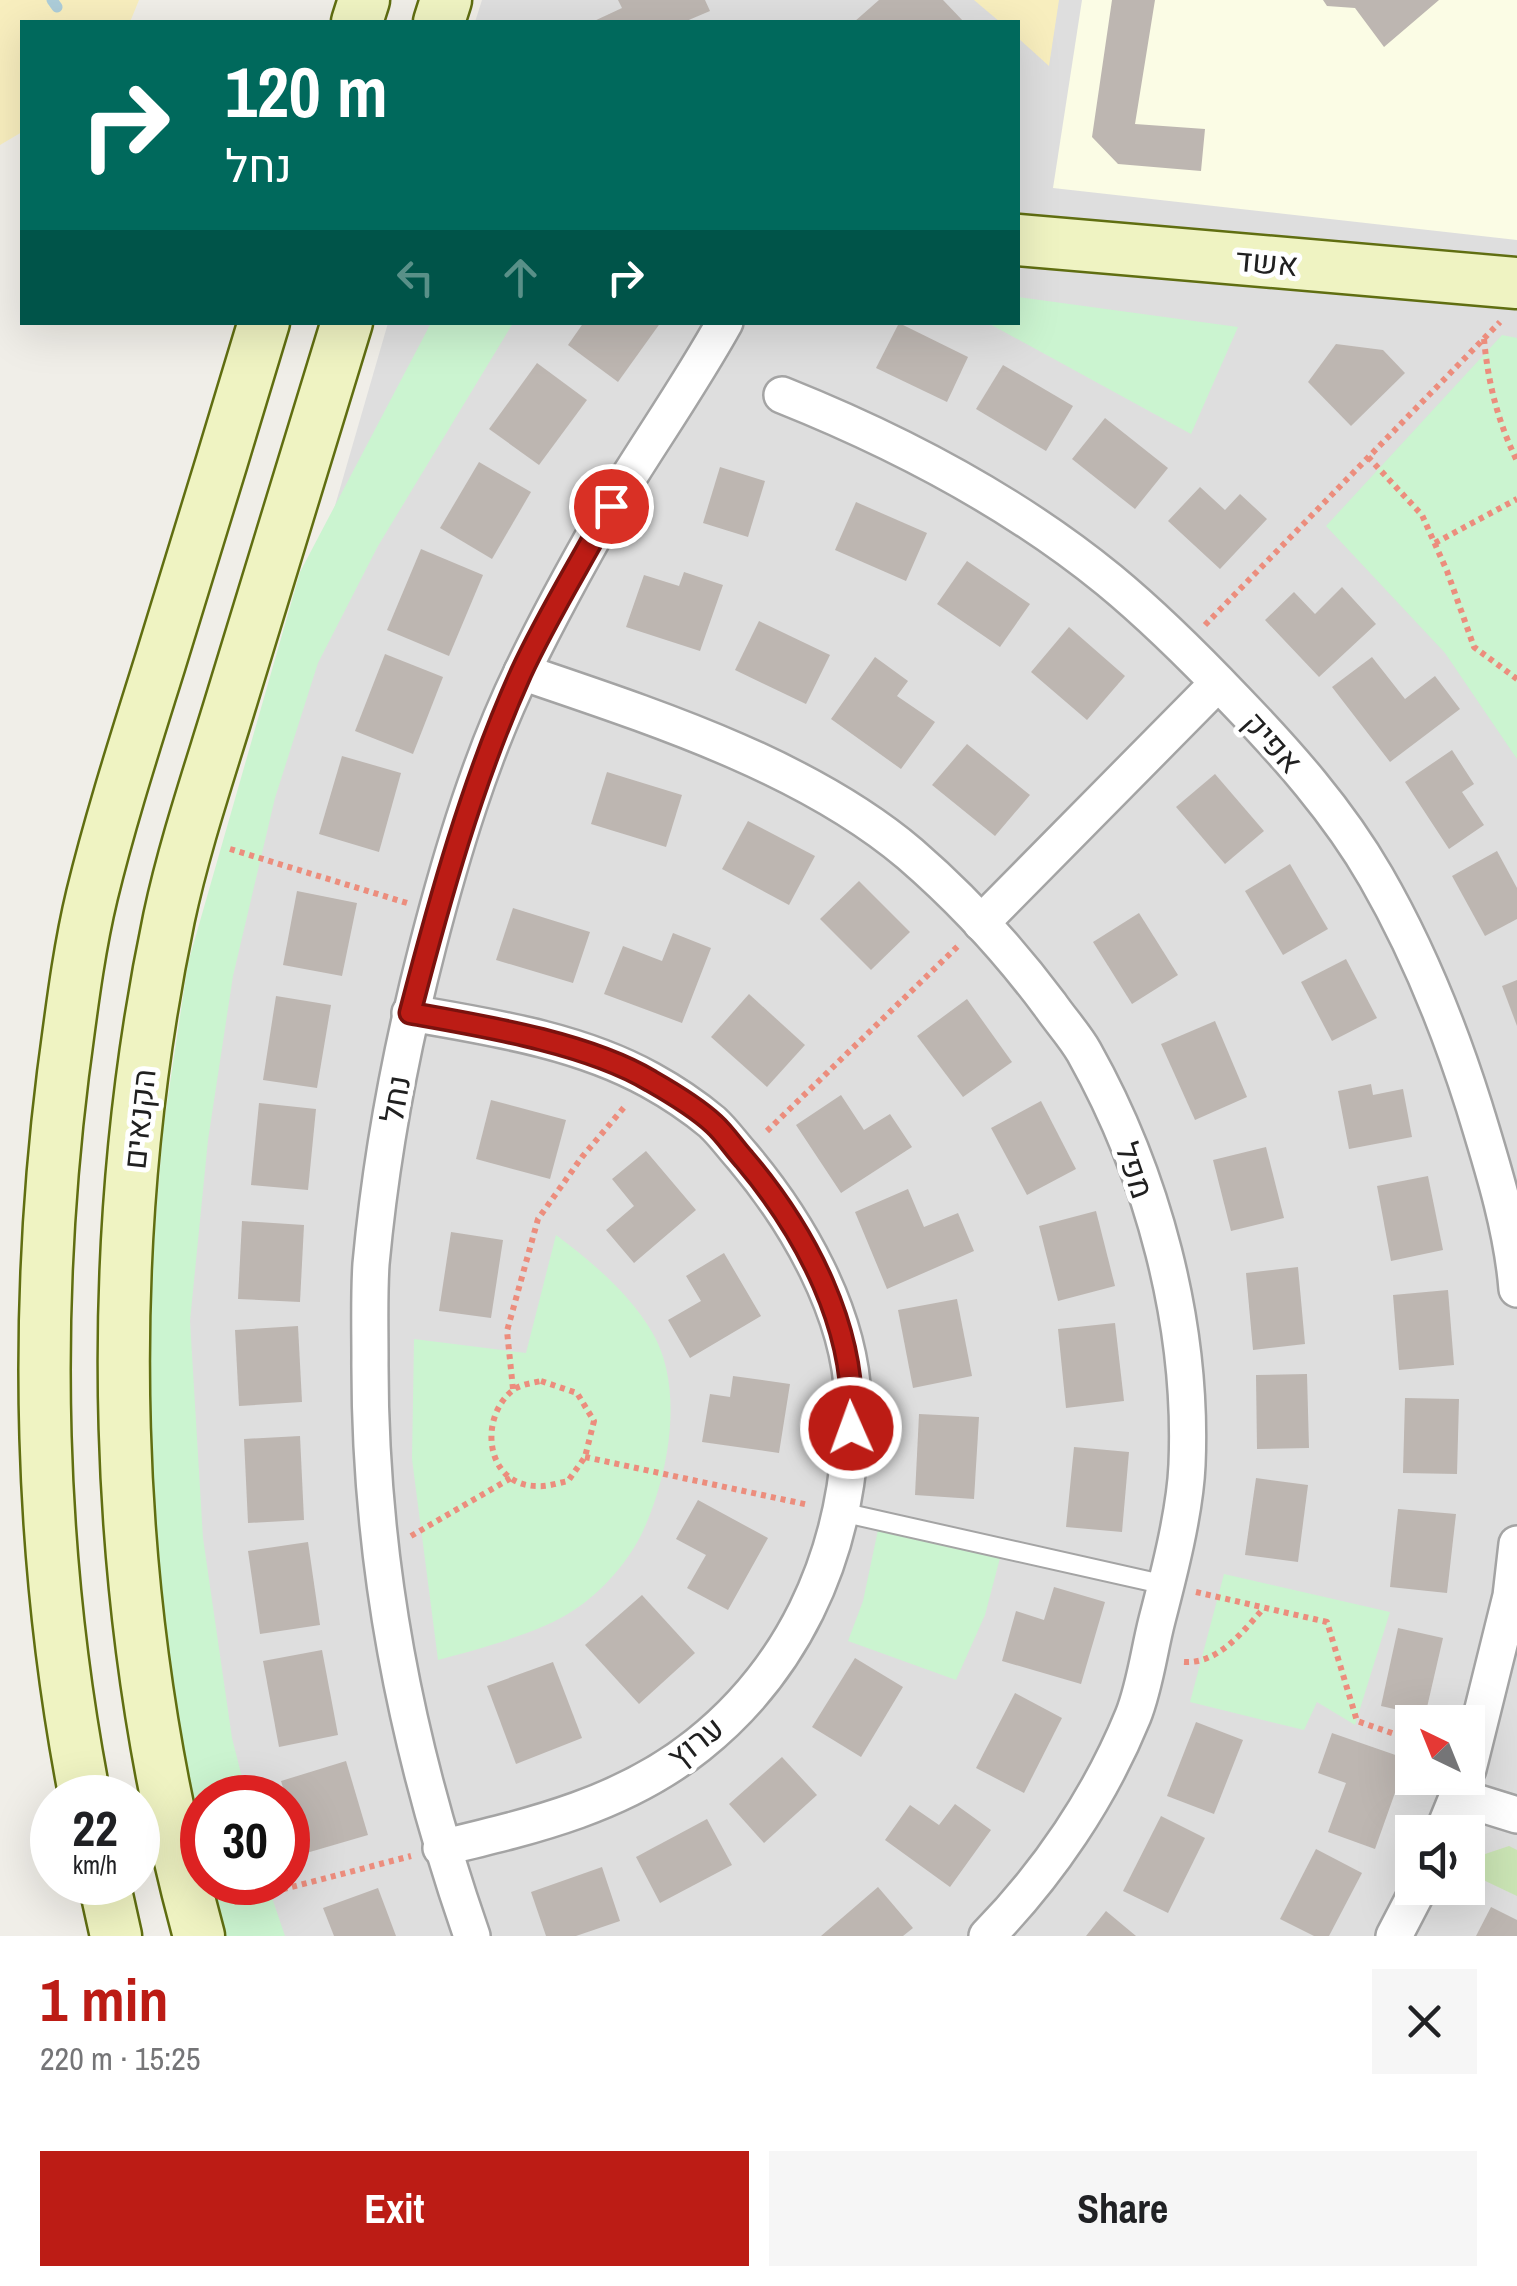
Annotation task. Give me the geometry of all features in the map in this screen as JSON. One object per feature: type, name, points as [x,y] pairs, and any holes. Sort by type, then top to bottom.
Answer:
[{"type":"main road","name":"אשד","points":[[1020,240],[1512,299]]},
{"type":"main road","points":[[81,1775],[70,1720],[58,1614],[43,1374],[46,1254],[56,1127],[92,898],[128,766],[263,325]]},
{"type":"main road","name":"הקנאים","points":[[216,1919],[156,1742],[138,1606],[123,1372],[125,1258],[150,1025],[169,915],[210,769],[348,330]]},
{"type":"main road","points":[[109,1905],[116,1936]]},
{"type":"street","name":"נחל","points":[[472,1936],[442,1848],[410,1729],[386,1612],[370,1405],[371,1268],[386,1143],[410,1013],[437,912],[488,756],[522,672],[611,506],[723,325]]},
{"type":"street","name":"אפיק","points":[[782,394],[860,426],[1008,508],[1108,580],[1184,647],[1318,792],[1376,876],[1422,968],[1459,1060],[1492,1166],[1517,1289]]},
{"type":"street","name":"מפל","points":[[522,672],[655,717],[751,759],[837,802],[906,851],[1027,974],[1083,1050],[1132,1151],[1168,1271],[1186,1371],[1187,1469],[1166,1585],[1134,1713],[1100,1783],[1073,1829],[988,1936]]},
{"type":"street","points":[[981,923],[1218,683]]},
{"type":"street","name":"ערוץ","points":[[410,1013],[510,1032],[581,1052],[649,1079],[714,1124],[771,1191],[812,1258],[843,1340],[853,1399],[847,1486],[830,1558],[791,1640],[749,1697],[697,1745],[624,1792],[546,1823],[442,1848]]},
{"type":"street","points":[[1483,1705],[1511,1596],[1517,1544]]},
{"type":"street","points":[[1485,1794],[1517,1815]]},
{"type":"street","points":[[1394,1936],[1410,1905]]},
{"type":"lane","points":[[841,1512],[1166,1585]]},
{"type":"path","points":[[1184,647],[1484,338],[1512,299]]},
{"type":"path","points":[[1484,338],[1488,379],[1517,461]]},
{"type":"path","points":[[1368,457],[1422,514],[1474,647],[1517,680]]},
{"type":"path","points":[[1435,544],[1517,499]]},
{"type":"path","points":[[225,868],[235,832]]},
{"type":"path","points":[[230,849],[437,912]]},
{"type":"path","points":[[741,1156],[981,923]]},
{"type":"path","points":[[513,1389],[507,1332],[538,1219],[582,1157],[649,1079]]},
{"type":"path","points":[[541,1381],[577,1393],[594,1422],[586,1457],[568,1481],[534,1487],[511,1478],[496,1462],[489,1438],[493,1417],[513,1389],[541,1381]]},
{"type":"path","points":[[586,1457],[841,1512]]},
{"type":"path","points":[[380,1554],[511,1478]]},
{"type":"path","points":[[1166,1585],[1327,1622],[1358,1721],[1395,1734]]},
{"type":"path","points":[[1148,1654],[1190,1663],[1211,1656],[1232,1642],[1264,1608]]},
{"type":"path","points":[[216,1919],[442,1848]]},
{"type":"shaded area","points":[[482,0],[1517,0],[1517,1936],[268,1936],[258,1905],[310,1905],[310,1775],[222,1775],[167,1212],[241,830],[387,325],[1020,325],[1020,20],[476,20]]},
{"type":"shaded area","points":[[1082,0],[1517,0],[1517,240],[1053,188]]},
{"type":"green space","points":[[1020,297],[1238,327],[1191,434],[992,325],[1020,325]]},
{"type":"green space","points":[[430,325],[512,325],[378,546],[318,663],[275,798],[233,976],[208,1140],[190,1321],[203,1538],[232,1738],[241,1775],[181,1775],[173,1732],[152,1500],[148,1315],[163,1130],[188,963],[300,572]]},
{"type":"green space","points":[[1502,335],[1517,338],[1517,759],[1445,653],[1326,526]]},
{"type":"green space","points":[[556,1235],[621,1291],[643,1318],[662,1354],[671,1404],[660,1484],[643,1531],[630,1553],[584,1603],[527,1633],[438,1660],[412,1459],[414,1339],[526,1353]]},
{"type":"green space","points":[[878,1530],[1000,1558],[985,1615],[956,1680],[848,1641],[863,1601]]},
{"type":"green space","points":[[1224,1574],[1390,1612],[1355,1725],[1317,1702],[1304,1730],[1190,1702]]},
{"type":"green space","points":[[1509,1846],[1517,1850],[1517,1896],[1485,1881],[1485,1854]]},
{"type":"green space","points":[[209,1905],[274,1905],[285,1936],[218,1936]]},
{"type":"sand","points":[[0,0],[139,0],[131,20],[20,20],[20,133],[0,145]]},
{"type":"sand","points":[[974,0],[1059,0],[1049,66],[1020,40],[1020,20],[998,20]]},
{"type":"building","points":[[618,0],[705,0],[710,11],[689,20],[596,20],[622,8]]},
{"type":"building","points":[[879,0],[943,0],[962,20],[856,20]]},
{"type":"building","points":[[1112,0],[1155,0],[1135,124],[1205,129],[1201,171],[1118,164],[1092,137]]},
{"type":"building","points":[[1323,0],[1439,0],[1384,47],[1355,8],[1327,6]]},
{"type":"building","points":[[582,325],[659,325],[618,382],[568,345]]},
{"type":"building","points":[[898,325],[968,357],[947,402],[876,368]]},
{"type":"building","points":[[1336,344],[1383,350],[1405,373],[1351,426],[1308,382]]},
{"type":"building","points":[[537,363],[587,400],[539,465],[489,429]]},
{"type":"building","points":[[1003,365],[1073,406],[1046,451],[976,409]]},
{"type":"building","points":[[1105,418],[1168,468],[1135,509],[1072,459]]},
{"type":"building","points":[[479,462],[531,492],[492,559],[440,528]]},
{"type":"building","points":[[720,467],[765,481],[748,537],[703,523]]},
{"type":"building","points":[[1200,487],[1225,510],[1240,494],[1267,519],[1220,569],[1168,521]]},
{"type":"building","points":[[856,502],[927,533],[906,581],[835,550]]},
{"type":"building","points":[[421,549],[483,575],[449,656],[387,630]]},
{"type":"building","points":[[967,561],[1030,604],[1000,647],[937,604]]},
{"type":"building","points":[[684,572],[723,585],[700,651],[626,627],[644,575],[679,586]]},
{"type":"building","points":[[1342,587],[1376,624],[1319,677],[1265,620],[1294,592],[1315,614]]},
{"type":"building","points":[[759,621],[830,655],[806,704],[735,670]]},
{"type":"building","points":[[1069,627],[1125,676],[1087,720],[1031,672]]},
{"type":"building","points":[[385,654],[443,677],[413,754],[355,731]]},
{"type":"building","points":[[875,657],[908,681],[897,696],[935,722],[901,769],[831,719]]},
{"type":"building","points":[[1372,657],[1405,699],[1435,676],[1460,709],[1390,762],[1332,687]]},
{"type":"building","points":[[967,744],[1030,795],[995,836],[932,785]]},
{"type":"building","points":[[1452,750],[1474,784],[1462,792],[1484,825],[1449,849],[1405,782]]},
{"type":"building","points":[[342,756],[401,773],[379,852],[319,834]]},
{"type":"building","points":[[607,772],[682,795],[666,847],[591,824]]},
{"type":"building","points":[[1215,774],[1264,831],[1225,864],[1176,807]]},
{"type":"building","points":[[748,821],[815,856],[789,905],[722,869]]},
{"type":"building","points":[[1497,851],[1517,888],[1517,919],[1485,936],[1452,876]]},
{"type":"building","points":[[1290,864],[1328,929],[1283,955],[1245,891]]},
{"type":"building","points":[[859,881],[910,932],[871,970],[820,919]]},
{"type":"building","points":[[297,891],[357,903],[342,976],[283,965]]},
{"type":"building","points":[[513,908],[590,932],[573,983],[496,960]]},
{"type":"building","points":[[1139,913],[1178,975],[1132,1004],[1093,942]]},
{"type":"building","points":[[673,933],[711,948],[682,1023],[604,994],[623,946],[662,961]]},
{"type":"building","points":[[1346,959],[1377,1018],[1332,1041],[1301,982]]},
{"type":"building","points":[[1517,980],[1517,1026],[1502,986]]},
{"type":"building","points":[[749,994],[805,1045],[767,1087],[711,1037]]},
{"type":"building","points":[[276,996],[331,1005],[317,1088],[263,1080]]},
{"type":"building","points":[[967,999],[1012,1062],[963,1097],[917,1036]]},
{"type":"building","points":[[1215,1021],[1247,1097],[1195,1120],[1161,1044]]},
{"type":"building","points":[[1371,1084],[1373,1095],[1403,1089],[1412,1137],[1349,1149],[1338,1091]]},
{"type":"building","points":[[841,1095],[864,1130],[890,1114],[912,1147],[841,1193],[796,1125]]},
{"type":"building","points":[[491,1100],[566,1120],[550,1179],[476,1159]]},
{"type":"building","points":[[1041,1101],[1076,1169],[1027,1195],[991,1128]]},
{"type":"building","points":[[259,1103],[316,1109],[308,1190],[251,1185]]},
{"type":"building","points":[[1266,1147],[1284,1218],[1231,1231],[1213,1160]]},
{"type":"building","points":[[646,1151],[696,1210],[634,1263],[606,1230],[634,1206],[612,1179]]},
{"type":"building","points":[[1428,1176],[1443,1250],[1391,1261],[1377,1186]]},
{"type":"building","points":[[908,1189],[924,1227],[958,1213],[974,1251],[887,1289],[855,1212]]},
{"type":"building","points":[[1096,1211],[1115,1286],[1058,1301],[1039,1226]]},
{"type":"building","points":[[242,1221],[304,1225],[300,1302],[238,1299]]},
{"type":"building","points":[[451,1232],[503,1240],[491,1318],[439,1311]]},
{"type":"building","points":[[724,1253],[761,1316],[690,1358],[668,1320],[701,1301],[686,1276]]},
{"type":"building","points":[[1298,1267],[1305,1344],[1253,1350],[1246,1273]]},
{"type":"building","points":[[1448,1290],[1454,1365],[1399,1370],[1393,1295]]},
{"type":"building","points":[[957,1299],[972,1376],[913,1388],[898,1310]]},
{"type":"building","points":[[1115,1323],[1124,1401],[1066,1408],[1058,1329]]},
{"type":"building","points":[[298,1326],[302,1402],[239,1406],[235,1330]]},
{"type":"building","points":[[1307,1374],[1309,1448],[1257,1449],[1256,1375]]},
{"type":"building","points":[[733,1376],[790,1384],[779,1453],[702,1442],[710,1394],[730,1397]]},
{"type":"building","points":[[1405,1398],[1459,1399],[1457,1474],[1403,1473]]},
{"type":"building","points":[[919,1414],[979,1417],[974,1499],[915,1495]]},
{"type":"building","points":[[300,1436],[304,1520],[248,1523],[244,1439]]},
{"type":"building","points":[[1074,1447],[1129,1452],[1122,1532],[1066,1527]]},
{"type":"building","points":[[1256,1478],[1308,1485],[1298,1562],[1245,1555]]},
{"type":"building","points":[[698,1500],[768,1538],[728,1610],[687,1588],[706,1555],[676,1539]]},
{"type":"building","points":[[1398,1509],[1456,1514],[1447,1593],[1390,1587]]},
{"type":"building","points":[[308,1542],[320,1625],[260,1634],[248,1551]]},
{"type":"building","points":[[1054,1587],[1105,1602],[1081,1684],[1002,1661],[1016,1611],[1044,1620]]},
{"type":"building","points":[[642,1595],[695,1653],[639,1704],[585,1645]]},
{"type":"building","points":[[1398,1628],[1443,1638],[1428,1705],[1395,1705],[1395,1709],[1381,1706]]},
{"type":"building","points":[[322,1650],[338,1735],[279,1747],[263,1661]]},
{"type":"building","points":[[855,1658],[903,1687],[861,1757],[812,1727]]},
{"type":"building","points":[[553,1662],[582,1738],[516,1764],[487,1686]]},
{"type":"building","points":[[1015,1693],[1062,1718],[1024,1793],[976,1768]]},
{"type":"building","points":[[1196,1722],[1243,1740],[1214,1814],[1167,1796]]},
{"type":"building","points":[[1332,1733],[1395,1755],[1395,1793],[1375,1849],[1328,1832],[1346,1783],[1318,1773]]},
{"type":"building","points":[[782,1757],[817,1795],[764,1843],[729,1804]]},
{"type":"building","points":[[346,1761],[368,1835],[310,1852],[310,1775],[300,1775]]},
{"type":"building","points":[[955,1804],[991,1830],[950,1887],[885,1840],[910,1805],[939,1825]]},
{"type":"building","points":[[1161,1816],[1205,1838],[1168,1913],[1123,1891]]},
{"type":"building","points":[[707,1819],[732,1865],[660,1903],[636,1857]]},
{"type":"building","points":[[1316,1849],[1362,1873],[1329,1936],[1314,1936],[1280,1919]]},
{"type":"building","points":[[602,1867],[620,1921],[576,1936],[546,1936],[531,1892]]},
{"type":"building","points":[[878,1887],[913,1928],[903,1936],[821,1936]]},
{"type":"building","points":[[378,1888],[396,1936],[334,1936],[323,1908]]},
{"type":"building","points":[[1491,1907],[1517,1920],[1517,1936],[1476,1936]]},
{"type":"building","points":[[1106,1911],[1136,1936],[1086,1936]]},
{"type":"waterway","points":[[52,0],[57,7]]},
{"type":"route","points":[[611,506],[522,672],[499,728],[445,881],[410,1013],[492,1028],[581,1052],[649,1079],[714,1124],[771,1191],[812,1258],[843,1340],[853,1399],[851,1428]]}]
